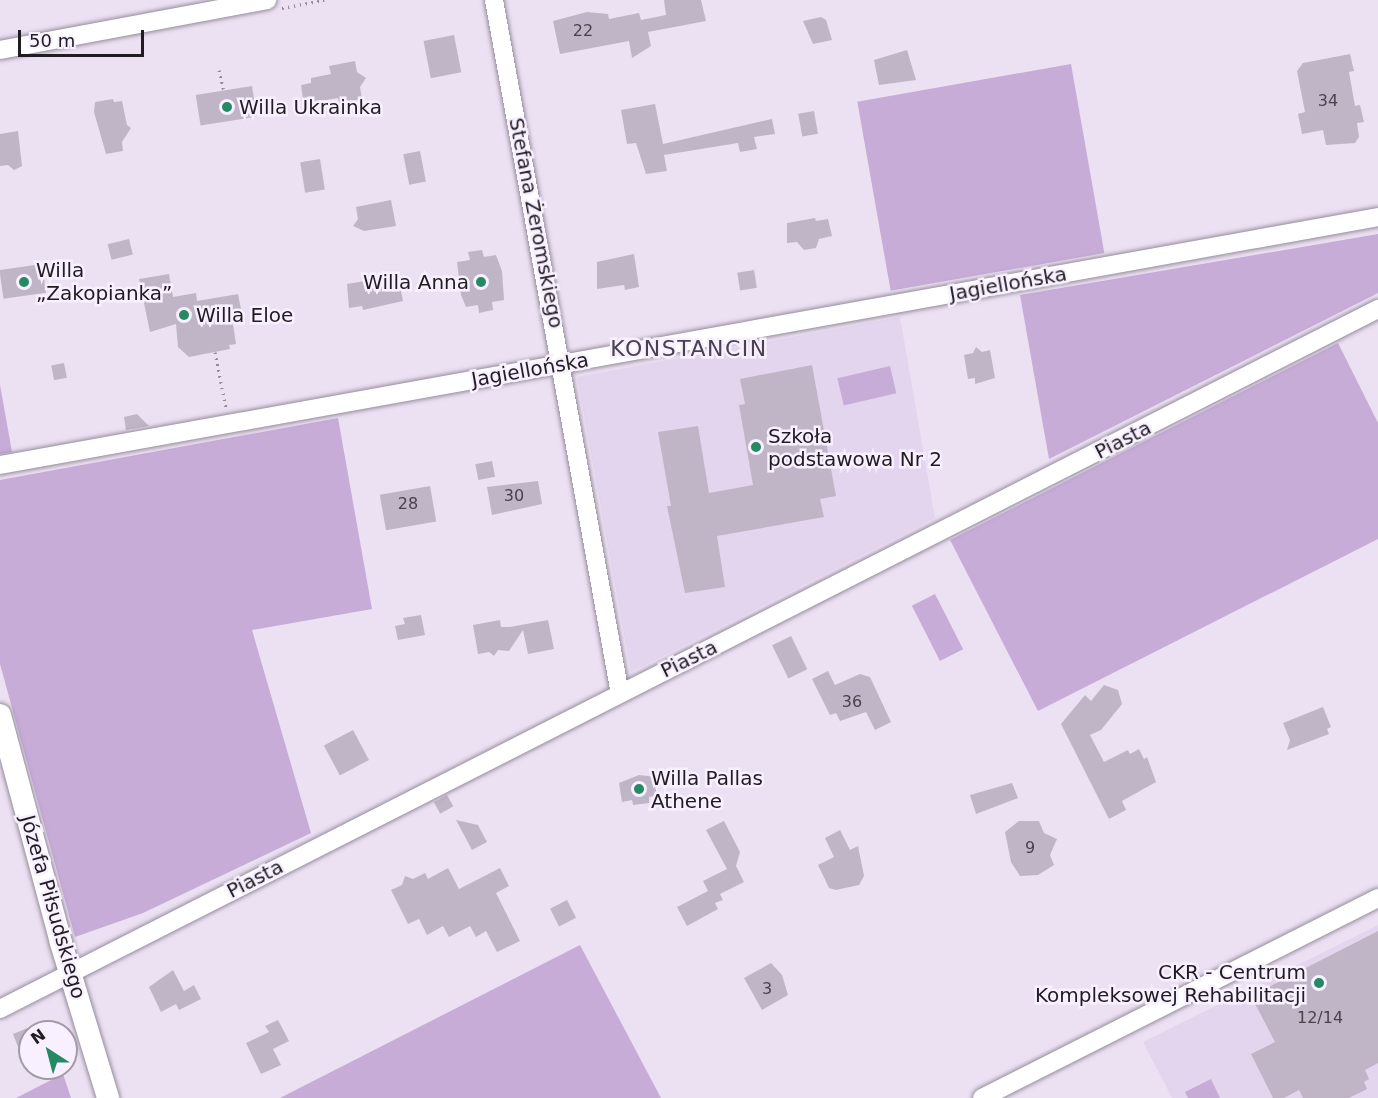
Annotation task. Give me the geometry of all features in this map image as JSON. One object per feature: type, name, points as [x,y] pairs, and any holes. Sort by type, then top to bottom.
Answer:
[{"type":"street","points":[[0,50],[267,0]]},
{"type":"street","name":"Stefana Żeromskiego","points":[[494,0],[620,694]]},
{"type":"street","name":"Jagiellońska","points":[[0,465],[1378,217]]},
{"type":"street","name":"Piasta","points":[[0,1009],[1378,309]]},
{"type":"street","name":"Józefa Piłsudskiego","points":[[0,715],[70,973],[108,1098]]},
{"type":"street","points":[[982,1098],[1378,898]]},
{"type":"path","points":[[219,70],[224,92]]},
{"type":"path","points":[[215,352],[227,412]]},
{"type":"shaded area","points":[[1071,64],[1104,253],[891,291],[857,102]]},
{"type":"shaded area","points":[[1378,234],[1378,293],[1049,459],[1020,295]]},
{"type":"shaded area","name":"Szkoła podstawowa Nr 2","points":[[900,317],[935,518],[631,672],[577,377]]},
{"type":"shaded area","points":[[1338,343],[1378,423],[1378,539],[1038,711],[950,540]]},
{"type":"shaded area","points":[[890,366],[896,393],[844,405],[837,378]]},
{"type":"shaded area","points":[[0,385],[12,452],[0,454]]},
{"type":"shaded area","points":[[338,418],[372,609],[252,630],[311,833],[143,913],[75,937],[0,664],[0,480]]},
{"type":"shaded area","points":[[935,594],[963,649],[940,661],[912,606]]},
{"type":"shaded area","name":"CKR - Centrum Kompleksowej Rehabilitacji","points":[[1378,925],[1378,1098],[1172,1098],[1143,1042]]},
{"type":"shaded area","points":[[580,945],[661,1098],[280,1098]]},
{"type":"shaded area","points":[[1211,1079],[1220,1098],[1188,1098],[1185,1092]]},
{"type":"shaded area","points":[[51,1080],[65,1080],[71,1098],[16,1098]]},
{"type":"building","points":[[664,0],[701,0],[706,21],[648,32],[651,46],[632,58],[629,41],[560,54],[553,21],[587,12],[608,14],[609,19],[639,13],[641,20],[666,15]]},
{"type":"building","points":[[821,17],[826,20],[832,40],[813,44],[803,21]]},
{"type":"building","points":[[454,35],[461,72],[431,78],[424,41]]},
{"type":"building","points":[[907,50],[916,80],[879,85],[874,60]]},
{"type":"building","points":[[1350,54],[1354,71],[1349,72],[1355,106],[1360,105],[1364,122],[1357,123],[1359,137],[1355,143],[1326,145],[1323,130],[1302,134],[1298,114],[1305,112],[1297,71],[1303,63]]},
{"type":"building","points":[[355,61],[357,72],[366,78],[360,87],[362,99],[339,103],[338,98],[315,102],[314,97],[303,99],[301,85],[311,83],[311,78],[331,74],[329,66]]},
{"type":"building","name":"Willa Ukrainka","points":[[252,86],[257,117],[201,126],[196,95]]},
{"type":"building","points":[[113,99],[114,102],[122,101],[127,125],[131,128],[122,142],[123,151],[106,154],[94,112],[95,102]]},
{"type":"building","points":[[655,104],[663,144],[772,119],[775,134],[754,137],[757,149],[740,152],[738,143],[664,155],[667,171],[646,174],[636,143],[627,144],[621,110]]},
{"type":"building","points":[[814,111],[818,134],[802,136],[798,114]]},
{"type":"building","points":[[18,131],[22,166],[14,170],[8,165],[0,166],[0,134]]},
{"type":"building","points":[[420,151],[426,181],[409,185],[403,154]]},
{"type":"building","points":[[320,159],[325,190],[305,193],[300,162]]},
{"type":"building","points":[[391,200],[396,226],[364,231],[353,226],[358,219],[356,207]]},
{"type":"building","points":[[815,218],[816,221],[828,219],[832,236],[819,239],[816,248],[804,250],[797,242],[787,243],[787,223]]},
{"type":"building","points":[[129,239],[133,255],[112,260],[108,244]]},
{"type":"building","name":"Willa Anna","points":[[482,250],[484,257],[496,255],[502,271],[504,300],[492,302],[493,310],[479,313],[478,305],[466,307],[461,295],[457,262],[470,260],[468,252]]},
{"type":"building","points":[[634,254],[639,287],[625,290],[624,285],[597,289],[597,262]]},
{"type":"building","name":"Willa „Zakopianka”","points":[[42,264],[46,293],[3,299],[0,270]]},
{"type":"building","points":[[754,270],[757,288],[740,290],[737,273]]},
{"type":"building","name":"Willa Eloe","points":[[169,274],[173,297],[196,293],[197,301],[238,294],[241,309],[231,311],[236,344],[229,345],[230,349],[189,357],[178,347],[176,324],[150,332],[139,279]]},
{"type":"building","points":[[378,279],[380,286],[400,286],[403,301],[363,310],[362,306],[349,308],[347,284]]},
{"type":"building","points":[[976,347],[982,352],[990,350],[995,378],[975,384],[975,378],[968,379],[964,355],[973,353]]},
{"type":"building","points":[[64,363],[67,378],[54,380],[51,365]]},
{"type":"building","name":"Szkoła podstawowa Nr 2","points":[[812,365],[836,496],[820,499],[824,517],[717,536],[725,587],[685,593],[667,506],[671,506],[658,432],[698,426],[709,493],[753,485],[739,405],[745,404],[740,379]]},
{"type":"building","points":[[137,414],[149,426],[126,430],[124,417]]},
{"type":"building","points":[[492,461],[495,477],[478,480],[475,464]]},
{"type":"building","points":[[538,481],[542,504],[492,515],[487,487]]},
{"type":"building","points":[[430,486],[436,521],[386,530],[380,495]]},
{"type":"building","points":[[421,615],[425,635],[398,640],[395,626],[405,624],[403,618]]},
{"type":"building","points":[[500,620],[501,627],[510,627],[548,620],[554,649],[528,654],[523,630],[509,651],[498,650],[494,656],[489,652],[478,654],[473,625]]},
{"type":"building","points":[[791,636],[807,669],[788,678],[772,645]]},
{"type":"building","points":[[828,671],[835,685],[860,674],[870,677],[891,722],[875,730],[866,712],[840,721],[836,713],[830,715],[812,679]]},
{"type":"building","points":[[1104,685],[1118,690],[1122,704],[1101,730],[1090,735],[1104,762],[1128,750],[1130,754],[1139,749],[1144,759],[1147,757],[1156,782],[1122,801],[1126,810],[1109,819],[1061,724],[1085,695],[1091,701]]},
{"type":"building","points":[[1323,707],[1331,727],[1327,729],[1329,734],[1287,750],[1290,740],[1283,723]]},
{"type":"building","points":[[353,730],[369,760],[340,776],[324,745]]},
{"type":"building","name":"Willa Pallas Athene","points":[[639,775],[656,777],[659,795],[649,797],[649,803],[633,805],[632,800],[622,802],[619,783]]},
{"type":"building","points":[[1012,783],[1018,798],[976,814],[970,795]]},
{"type":"building","points":[[447,795],[453,806],[440,814],[434,802]]},
{"type":"building","points":[[456,820],[478,825],[487,842],[472,850]]},
{"type":"building","points":[[724,821],[740,852],[736,866],[744,882],[720,894],[723,900],[715,903],[718,909],[687,926],[677,907],[708,891],[703,881],[727,869],[706,830]]},
{"type":"building","points":[[1019,821],[1039,821],[1044,833],[1057,839],[1050,855],[1054,865],[1038,875],[1020,876],[1011,862],[1005,832]]},
{"type":"building","points":[[840,830],[850,850],[858,846],[864,876],[859,885],[836,890],[829,888],[818,865],[834,857],[825,838]]},
{"type":"building","points":[[448,868],[459,889],[500,868],[509,886],[496,893],[520,941],[497,952],[486,931],[476,937],[470,926],[449,937],[443,926],[427,935],[419,919],[408,924],[391,890],[402,885],[405,876],[413,879],[425,873],[428,879]]},
{"type":"building","points":[[567,900],[576,918],[559,926],[550,909]]},
{"type":"building","points":[[1378,931],[1378,1063],[1365,1070],[1369,1079],[1364,1082],[1367,1089],[1349,1098],[1303,1098],[1299,1090],[1284,1098],[1273,1098],[1251,1054],[1275,1042],[1251,996]]},
{"type":"building","points":[[771,963],[782,975],[788,995],[762,1010],[744,978]]},
{"type":"building","points":[[173,970],[184,991],[194,985],[201,999],[179,1010],[176,1004],[161,1012],[149,987]]},
{"type":"building","points":[[278,1020],[289,1041],[273,1049],[281,1065],[261,1074],[246,1043],[269,1032],[265,1026]]},
{"type":"building","points":[[18,1032],[18,1047],[13,1034]]},
{"type":"place","name":"Willa Ukrainka","points":[[227,107]]},
{"type":"place","name":"Willa „Zakopianka”","points":[[24,282]]},
{"type":"place","name":"Willa Anna","points":[[481,282]]},
{"type":"place","name":"Willa Eloe","points":[[184,315]]},
{"type":"place","name":"Szkoła podstawowa Nr 2","points":[[756,447]]},
{"type":"place","name":"Willa Pallas Athene","points":[[639,789]]},
{"type":"place","name":"CKR - Centrum Kompleksowej Rehabilitacji","points":[[1319,983]]},
{"type":"district","name":"KONSTANCIN","points":[[689,349]]}]
